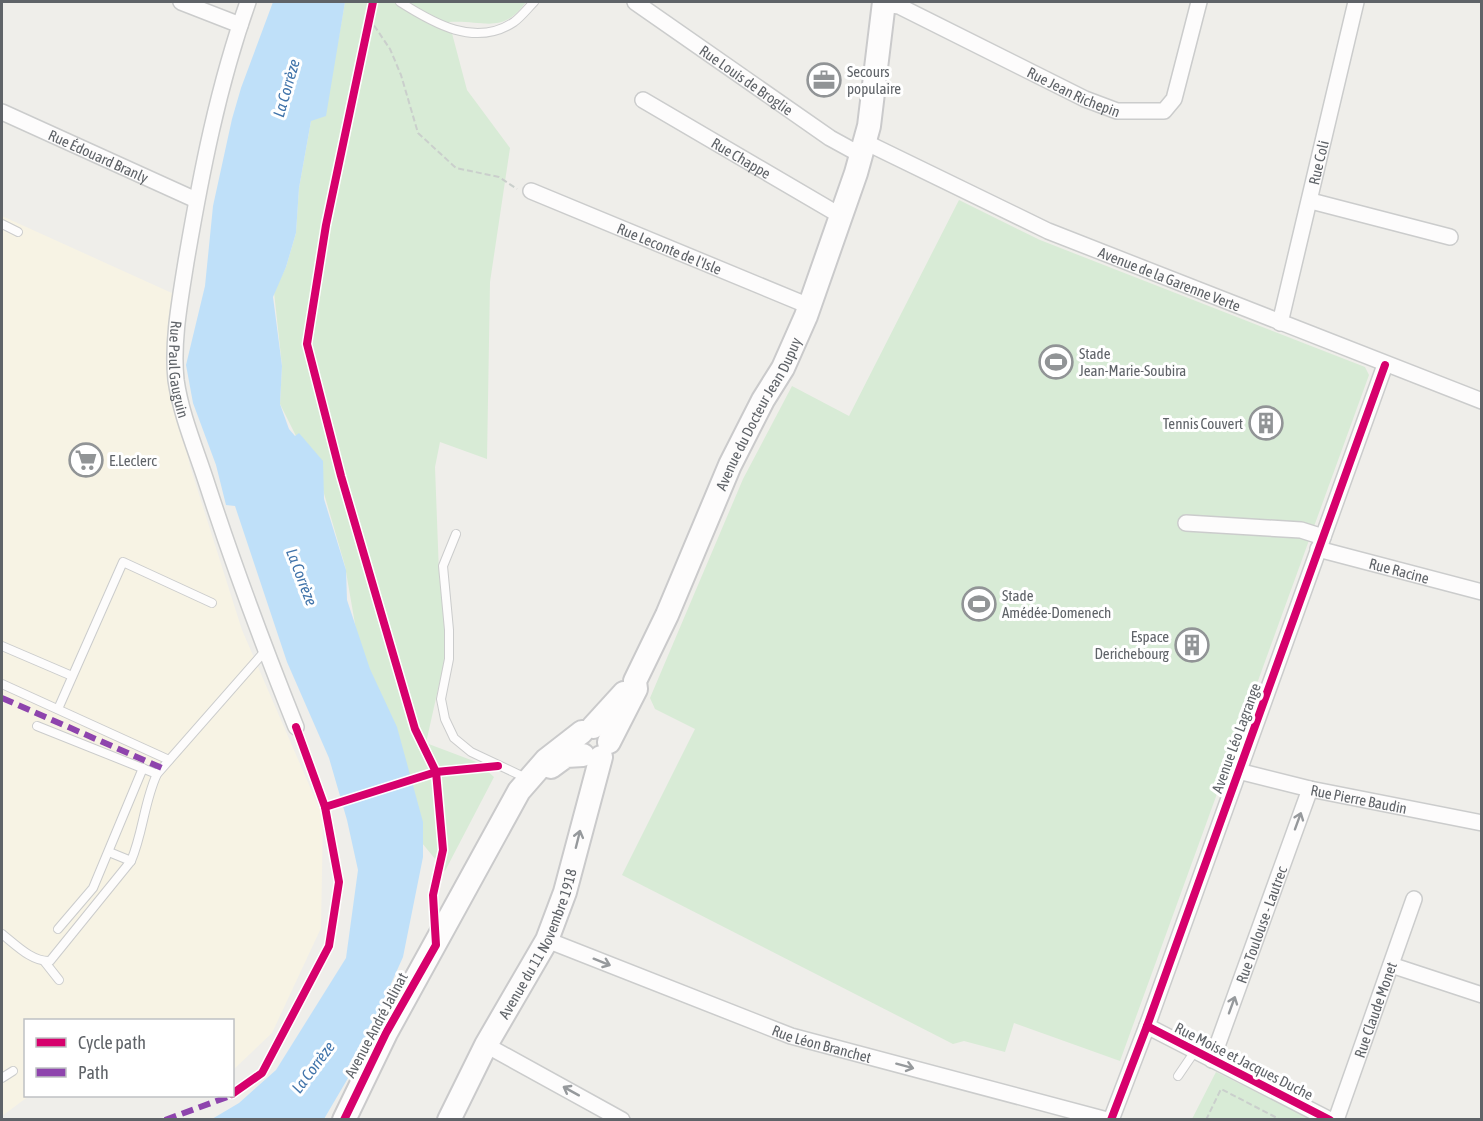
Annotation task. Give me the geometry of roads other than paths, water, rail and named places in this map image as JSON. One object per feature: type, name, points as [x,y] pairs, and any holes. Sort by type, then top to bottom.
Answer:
[{"type":"street","points":[[181,2],[240,25]]},
{"type":"street","name":"Rue Paul Gauguin","points":[[248,2],[219,93],[196,200],[176,345],[176,380],[189,429],[265,651],[296,727]]},
{"type":"street","name":"Rue Louis de Broglie","points":[[635,2],[830,138],[863,148]]},
{"type":"street","name":"Avenue du Docteur Jean Dupuy","points":[[594,743],[635,681],[667,615],[730,465],[763,400],[783,368],[809,306],[863,148],[884,2]]},
{"type":"street","name":"Rue Jean Richepin","points":[[884,2],[899,6],[1085,99],[1117,111],[1164,111],[1174,99],[1199,2]]},
{"type":"street","name":"Rue Coli","points":[[1280,323],[1311,201],[1356,2]]},
{"type":"street","name":"Rue Chappe","points":[[643,100],[841,216]]},
{"type":"street","name":"Rue Édouard Branly","points":[[2,112],[196,200]]},
{"type":"street","name":"Avenue de la Garenne Verte","points":[[863,148],[1048,231],[1482,401]]},
{"type":"street","name":"Rue Leconte de l'Isle","points":[[531,191],[809,306]]},
{"type":"street","points":[[1311,201],[1450,237]]},
{"type":"street","name":"Avenue Léo Lagrange","points":[[1109,1119],[1147,1026],[1385,364]]},
{"type":"street","name":"Rue Racine","points":[[1186,523],[1301,530],[1320,543],[1482,592]]},
{"type":"street","name":"Avenue André Jalinat","points":[[344,1119],[361,1081],[527,779],[546,760],[594,743]]},
{"type":"street","name":"Avenue André Jalinat","points":[[514,800],[524,794],[558,761],[594,743]]},
{"type":"street","name":"Avenue du 11 Novembre 1918","points":[[449,1119],[486,1045],[547,940],[565,891],[594,743]]},
{"type":"street","name":"Rue Pierre Baudin","points":[[1238,771],[1310,789],[1482,824]]},
{"type":"street","name":"Rue Toulouse - Lautrec","points":[[1212,1060],[1310,789]]},
{"type":"street","name":"Rue Claude Monet","points":[[1336,1119],[1414,899]]},
{"type":"street","name":"Rue Léon Branchet","points":[[547,940],[791,1036],[1109,1119]]},
{"type":"street","points":[[1391,965],[1482,995]]},
{"type":"street","name":"Rue Moise et Jacques Duche","points":[[1147,1026],[1330,1119]]},
{"type":"street","points":[[486,1045],[622,1119]]},
{"type":"street","name":"Avenue André Jalinat","points":[[332,1119],[361,1081]]},
{"type":"lane","points":[[400,2],[436,25],[466,33],[495,31],[515,22],[534,2]]},
{"type":"lane","points":[[2,224],[18,232]]},
{"type":"lane","points":[[456,534],[443,566],[449,630],[449,659],[441,699],[445,719],[454,738],[471,752],[527,779]]},
{"type":"lane","points":[[58,709],[123,562],[212,603]]},
{"type":"lane","points":[[2,646],[72,676]]},
{"type":"lane","points":[[2,934],[29,954],[44,961],[50,961],[131,861],[138,845],[150,790],[157,774],[265,651]]},
{"type":"lane","points":[[2,684],[169,760]]},
{"type":"lane","points":[[37,726],[157,774]]},
{"type":"lane","points":[[58,929],[93,888],[142,768]]},
{"type":"lane","points":[[109,852],[131,861]]},
{"type":"lane","points":[[44,961],[59,980]]},
{"type":"lane","points":[[1178,1076],[1195,1051]]},
{"type":"lane","points":[[2,1078],[13,1071]]},
{"type":"water","name":"La Corrèze","points":[[273,2],[345,2],[326,116],[311,121],[299,188],[296,233],[286,267],[273,297],[282,366],[280,404],[289,429],[295,436],[299,433],[323,461],[324,499],[346,570],[347,600],[370,669],[397,727],[423,822],[423,857],[403,957],[351,1073],[324,1119],[212,1119],[239,1103],[276,1070],[346,958],[358,870],[347,820],[329,758],[287,662],[235,506],[226,505],[216,465],[193,403],[186,365],[205,286],[213,206],[232,119]]},
{"type":"place","name":"Secours populaire","points":[[824,80]]},
{"type":"place","name":"Stade Jean-Marie-Soubira","points":[[1056,362]]},
{"type":"place","name":"Tennis Couvert","points":[[1266,423]]},
{"type":"place","name":"E.Leclerc","points":[[86,460]]},
{"type":"place","name":"Stade Amédée-Domenech","points":[[979,604]]},
{"type":"place","name":"Espace Derichebourg","points":[[1192,645]]}]
